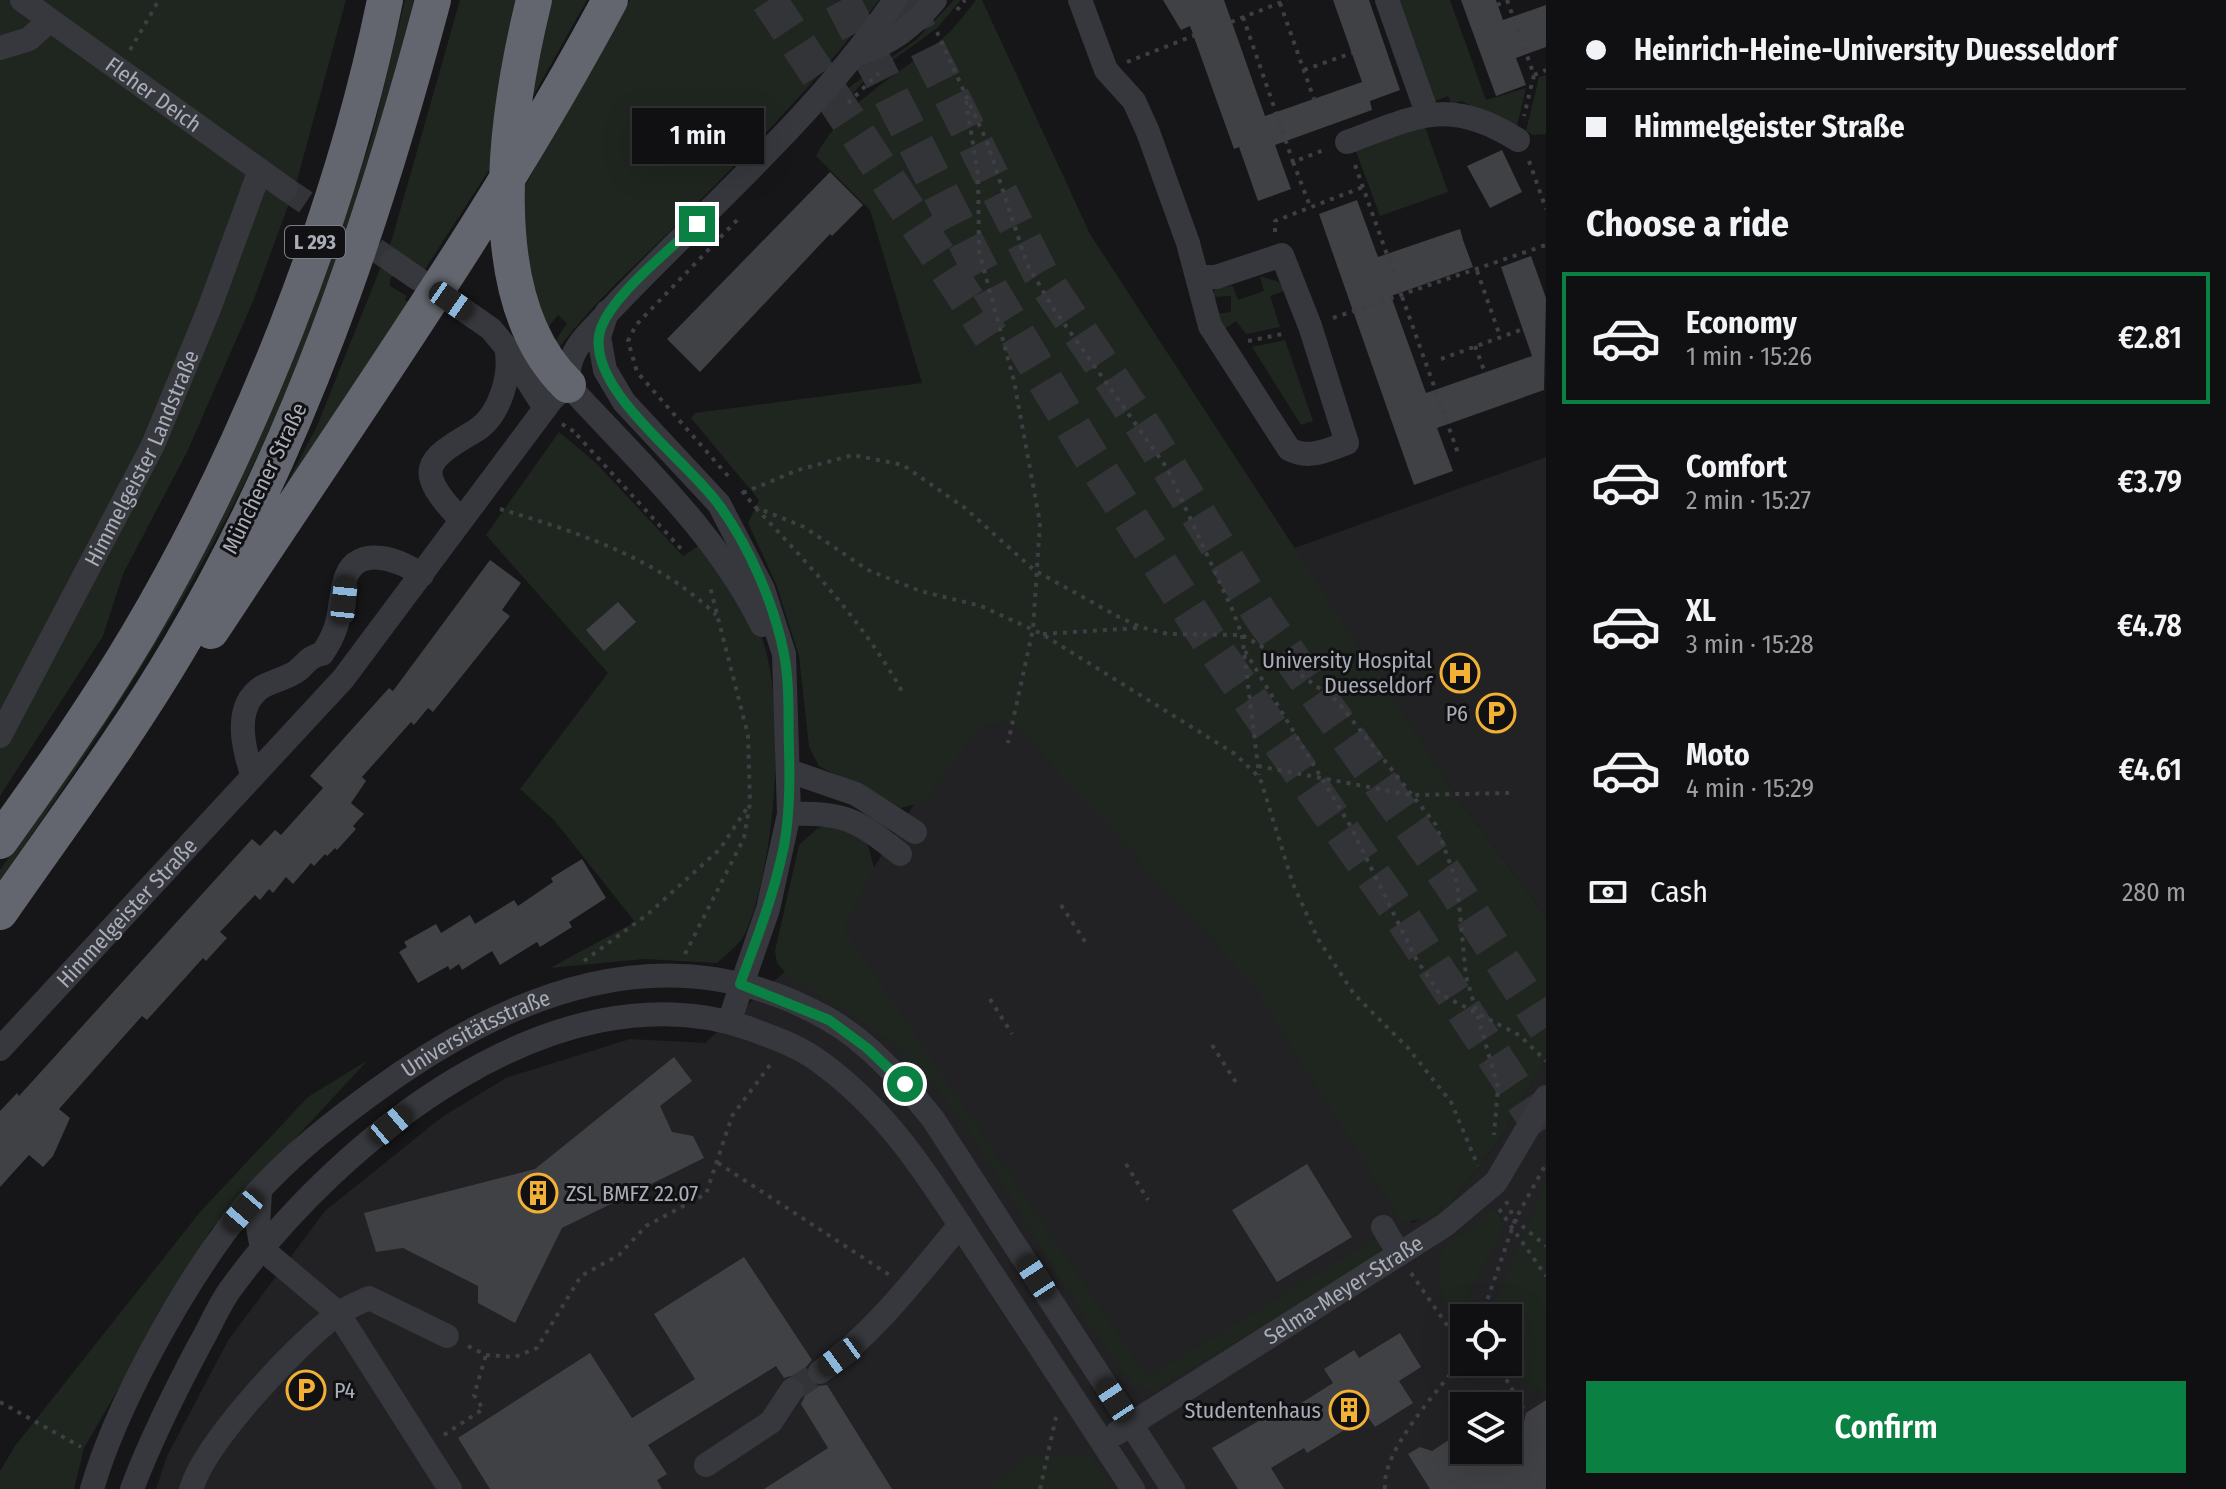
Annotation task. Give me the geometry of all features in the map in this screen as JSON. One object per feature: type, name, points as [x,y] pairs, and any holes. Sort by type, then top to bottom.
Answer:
[{"type":"highway","name":"Münchener Straße","points":[[0,841],[138,635],[223,477],[312,250],[352,133],[385,0]]},
{"type":"highway","name":"Münchener Straße","points":[[0,912],[123,738],[181,644],[282,451],[344,297],[396,138],[433,0]]},
{"type":"highway","points":[[534,0],[513,101],[508,231],[527,324],[547,361],[557,396]]},
{"type":"highway","points":[[123,738],[156,716],[166,703],[432,295],[569,77],[610,0]]},
{"type":"street","name":"Fleher Deich","points":[[22,0],[286,189]]},
{"type":"street","points":[[854,55],[895,0]]},
{"type":"street","name":"Himmelgeister Straße","points":[[0,1049],[343,679],[557,396],[573,351],[607,312],[741,179],[854,55],[880,47],[895,38],[935,0]]},
{"type":"street","points":[[1080,0],[1106,70],[1134,101],[1148,132],[1199,277],[1210,326],[1289,449],[1299,455],[1312,455],[1347,443],[1310,326],[1282,255],[1216,277],[1199,277]]},
{"type":"street","points":[[1387,0],[1427,113]]},
{"type":"street","points":[[0,48],[29,39],[50,20]]},
{"type":"street","points":[[1347,142],[1427,113],[1447,113],[1486,122],[1518,140]]},
{"type":"street","name":"Himmelgeister Landstraße","points":[[0,736],[153,445],[209,309],[260,170]]},
{"type":"street","points":[[392,261],[432,295],[491,329],[730,568],[763,626],[788,712]]},
{"type":"street","points":[[607,312],[599,337],[600,352],[616,390],[701,483],[738,536],[776,625],[784,654],[789,814],[768,909],[729,1022]]},
{"type":"street","points":[[468,511],[442,500],[432,480],[431,468],[436,455],[475,431],[495,409],[510,363],[506,347]]},
{"type":"street","points":[[557,396],[616,390]]},
{"type":"street","points":[[322,654],[339,624],[346,577],[352,566],[364,559],[380,557],[403,561],[422,575]]},
{"type":"street","points":[[252,774],[245,753],[245,709],[259,689],[297,671],[313,655],[322,654],[332,660],[343,679]]},
{"type":"street","points":[[297,671],[297,686],[312,711]]},
{"type":"street","points":[[789,771],[856,794],[915,832]]},
{"type":"street","points":[[789,814],[828,813],[862,824],[900,854]]},
{"type":"street","name":"Universitätsstraße","points":[[92,1489],[102,1455],[170,1318],[207,1259],[260,1191],[313,1137],[435,1047],[507,1010],[589,983],[679,976],[740,984],[829,1020],[867,1048],[905,1084],[963,1165],[1173,1489]]},
{"type":"street","name":"Universitätsstraße","points":[[132,1489],[148,1445],[229,1291],[262,1249],[332,1175],[410,1109],[491,1060],[598,1021],[675,1015],[729,1022],[786,1043],[816,1058],[881,1114],[937,1188],[1133,1489]]},
{"type":"street","name":"Selma-Meyer-Straße","points":[[1102,1443],[1445,1225],[1492,1186],[1546,1097]]},
{"type":"street","points":[[937,1188],[963,1165]]},
{"type":"street","points":[[260,1191],[258,1227],[262,1249]]},
{"type":"street","points":[[820,1372],[840,1357],[908,1287],[960,1225]]},
{"type":"street","points":[[1383,1227],[1399,1254]]},
{"type":"street","points":[[207,1259],[235,1245],[262,1249],[338,1313],[450,1489]]},
{"type":"street","points":[[191,1489],[198,1468],[259,1389],[338,1313],[369,1298],[447,1336]]},
{"type":"street","points":[[706,1465],[771,1422],[792,1390]]},
{"type":"path","points":[[121,71],[138,31],[159,0]]},
{"type":"path","points":[[929,40],[965,0]]},
{"type":"path","points":[[1231,22],[1287,0]]},
{"type":"path","points":[[1497,5],[1507,0],[1534,75],[1518,140],[1546,209]]},
{"type":"path","points":[[1280,3],[1314,99]]},
{"type":"path","points":[[1243,17],[1310,206]]},
{"type":"path","points":[[937,32],[987,142],[1027,264],[1053,308],[1167,468],[1242,635],[1260,778],[1293,884],[1318,939],[1354,994],[1419,1060],[1451,1102],[1513,1232],[1546,1276]]},
{"type":"path","points":[[1106,70],[1203,32]]},
{"type":"path","points":[[1304,70],[1352,53]]},
{"type":"path","points":[[1534,75],[1546,70]]},
{"type":"path","points":[[845,106],[882,71]]},
{"type":"path","points":[[964,94],[978,175],[979,251],[1014,381],[1036,492],[1039,573],[1033,629],[1008,743]]},
{"type":"path","points":[[1293,162],[1347,142],[1459,456]]},
{"type":"path","points":[[1275,232],[1275,221],[1363,187]]},
{"type":"path","points":[[743,213],[636,325],[628,341],[637,372],[820,577],[887,664],[903,693]]},
{"type":"path","points":[[1402,295],[1546,245]]},
{"type":"path","points":[[1477,271],[1500,337]]},
{"type":"path","points":[[1441,359],[1523,329]]},
{"type":"path","points":[[1475,346],[1485,373]]},
{"type":"path","points":[[577,435],[686,553]]},
{"type":"path","points":[[743,493],[827,460],[853,455],[903,465],[928,481],[1039,573],[1140,627],[1168,634],[1242,635],[1337,701],[1436,825],[1451,860],[1460,900],[1466,976],[1498,1087],[1492,1186],[1515,1220],[1546,1246]]},
{"type":"path","points":[[755,507],[804,527],[868,570],[898,584],[981,606],[1033,629],[1235,754],[1260,778]]},
{"type":"path","points":[[468,511],[591,540],[650,565],[691,590],[718,616]]},
{"type":"path","points":[[679,976],[693,935],[744,838],[750,803],[748,735],[706,580]]},
{"type":"path","points":[[1042,634],[1140,627]]},
{"type":"path","points":[[1244,649],[1351,827],[1416,959],[1440,994],[1519,1035],[1546,1061]]},
{"type":"path","points":[[1258,766],[1411,795],[1509,793]]},
{"type":"path","points":[[589,983],[583,959],[618,939],[720,849],[750,803]]},
{"type":"path","points":[[1061,905],[1086,943]]},
{"type":"path","points":[[990,999],[1012,1034]]},
{"type":"path","points":[[447,1336],[486,1355],[515,1357],[537,1348],[581,1276],[619,1255],[646,1226],[706,1194],[732,1116],[786,1043]]},
{"type":"path","points":[[1212,1045],[1237,1084]]},
{"type":"path","points":[[718,1163],[908,1287]]},
{"type":"path","points":[[1126,1164],[1148,1200]]},
{"type":"path","points":[[1486,1304],[1515,1220],[1546,1164]]},
{"type":"path","points":[[1399,1254],[1450,1329]]},
{"type":"path","points":[[425,1447],[483,1409],[474,1395],[486,1355]]},
{"type":"path","points":[[1385,1489],[1384,1478],[1395,1449],[1450,1376]]},
{"type":"path","points":[[1504,1376],[1526,1413]]},
{"type":"path","points":[[1040,1489],[1056,1416],[1075,1400]]},
{"type":"path","points":[[0,1402],[102,1455]]},
{"type":"shaded area","points":[[0,0],[346,0],[296,184],[254,299],[187,452],[123,574],[103,636],[0,796]]},
{"type":"shaded area","points":[[405,0],[414,0],[348,226],[308,338],[262,446],[173,615],[106,723],[0,881],[0,870],[85,744],[332,255],[372,136]]},
{"type":"shaded area","points":[[460,0],[525,0],[500,153],[422,274],[393,258],[394,247],[387,268],[396,275],[390,278],[390,286],[407,296],[405,300],[411,304],[283,491],[317,426],[392,239]]},
{"type":"shaded area","points":[[544,0],[587,0],[523,114]]},
{"type":"shaded area","points":[[630,0],[879,0],[778,120],[598,302],[559,348],[553,345],[567,323],[558,315],[545,331],[535,305],[517,200]]},
{"type":"shaded area","points":[[954,0],[961,0],[937,28],[864,81],[834,114],[829,116],[824,113],[851,86],[916,40]]},
{"type":"shaded area","points":[[976,0],[982,0],[1090,234],[1457,797],[1546,917],[1546,1059],[1498,1142],[1447,1208],[1426,1219],[1402,1222],[1252,984],[1019,729],[1006,722],[982,725],[923,802],[901,808],[819,766],[809,747],[799,656],[776,584],[748,523],[759,500],[691,418],[695,413],[922,383],[870,210],[816,156],[828,136],[857,104],[943,38]]},
{"type":"shaded area","points":[[1394,0],[1450,0],[1486,100],[1526,88],[1517,126],[1461,101],[1451,104],[1448,96],[1430,103]]},
{"type":"shaded area","points":[[1546,75],[1546,134],[1533,135],[1526,131],[1539,77]]},
{"type":"shaded area","points":[[1423,121],[1448,192],[1380,216],[1354,146]]},
{"type":"shaded area","points":[[1260,276],[1279,282],[1284,291],[1270,296],[1280,327],[1246,334],[1236,321],[1222,331],[1214,314],[1231,312],[1231,296],[1213,297],[1215,288],[1233,286],[1238,300],[1264,291]]},
{"type":"shaded area","points":[[1285,340],[1313,421],[1301,425],[1252,347]]},
{"type":"shaded area","points":[[559,432],[595,462],[683,556],[698,546],[754,619],[766,649],[776,730],[775,775],[765,863],[746,932],[717,963],[644,959],[550,968],[635,922],[554,820],[520,789],[608,673],[486,535]]},
{"type":"shaded area","name":"University Hospital Duesseldorf","points":[[1546,457],[1546,917],[1457,797],[1292,549]]},
{"type":"shaded area","points":[[991,683],[1256,973],[1412,1223],[1447,1208],[1498,1142],[1546,1059],[1546,1489],[156,1489],[167,1456],[229,1339],[325,1211],[442,1117],[506,1078],[630,1039],[705,1043],[838,924]]},
{"type":"shaded area","points":[[835,824],[865,834],[874,868],[844,929],[1147,1378],[1376,1238],[1384,1252],[1155,1391],[1133,1385],[1086,1320],[968,1129],[934,1084],[889,1040],[841,1007],[793,981],[777,963],[775,951],[799,845],[818,828]]},
{"type":"shaded area","points":[[368,1060],[211,1229],[84,1448],[74,1489],[0,1489],[0,1471],[15,1446],[200,1212],[308,1097]]},
{"type":"shaded area","points":[[1546,1181],[1546,1392],[1532,1391],[1522,1376],[1522,1304],[1495,1304]]},
{"type":"shaded area","points":[[1493,1208],[1501,1218],[1503,1230],[1463,1304],[1450,1304],[1450,1309],[1444,1299],[1437,1262],[1442,1250]]},
{"type":"shaded area","points":[[1089,1454],[1113,1489],[986,1489],[1029,1456]]},
{"type":"building","points":[[1163,0],[1224,0],[1265,116],[1362,82],[1333,0],[1369,0],[1400,90],[1370,101],[1372,110],[1275,145],[1291,189],[1258,201],[1239,147],[1234,149],[1190,26],[1181,30]]},
{"type":"building","points":[[1461,0],[1496,0],[1503,20],[1546,5],[1546,47],[1516,58],[1526,85],[1496,96]]},
{"type":"building","points":[[1502,150],[1522,192],[1490,208],[1467,166]]},
{"type":"building","points":[[830,172],[863,205],[832,236],[830,234],[700,372],[667,339]]},
{"type":"building","points":[[1357,200],[1378,257],[1460,229],[1473,267],[1391,296],[1426,393],[1532,356],[1501,267],[1531,256],[1546,298],[1544,390],[1437,428],[1453,471],[1414,485],[1319,214]]},
{"type":"building","points":[[490,560],[521,583],[502,610],[510,616],[433,712],[428,708],[414,725],[411,722],[362,777],[366,781],[351,803],[364,814],[353,826],[356,829],[337,850],[335,848],[327,856],[325,854],[314,866],[311,863],[293,884],[286,877],[273,893],[269,889],[260,900],[255,895],[220,932],[227,938],[206,961],[203,958],[147,1020],[142,1016],[59,1109],[70,1118],[53,1156],[43,1167],[29,1155],[0,1187],[0,1111],[17,1093],[19,1096],[252,839],[260,846],[275,830],[281,835],[323,788],[310,776],[389,688],[393,691]]},
{"type":"building","points":[[618,602],[636,622],[604,651],[586,630]]},
{"type":"building","points":[[582,859],[606,898],[569,922],[572,927],[540,947],[537,942],[500,965],[492,951],[462,970],[459,964],[450,970],[448,966],[418,983],[399,952],[407,947],[404,942],[436,924],[441,933],[470,915],[475,924],[514,900],[518,906],[553,882],[551,878]]},
{"type":"building","name":"ZSL BMFZ 22.07","points":[[674,1057],[692,1081],[660,1106],[672,1132],[693,1136],[704,1158],[562,1228],[515,1323],[478,1303],[478,1286],[403,1248],[376,1252],[364,1213],[535,1169]]},
{"type":"building","points":[[1307,1164],[1352,1237],[1277,1282],[1232,1210]]},
{"type":"building","points":[[744,1257],[812,1360],[806,1367],[808,1380],[815,1386],[827,1385],[892,1489],[764,1489],[828,1448],[801,1404],[807,1392],[805,1383],[794,1375],[784,1378],[776,1366],[648,1445],[667,1474],[657,1480],[662,1489],[490,1489],[458,1438],[590,1353],[632,1418],[695,1379],[654,1314]]},
{"type":"building","name":"Studentenhaus","points":[[1400,1333],[1421,1367],[1399,1381],[1413,1403],[1375,1427],[1367,1416],[1307,1453],[1304,1448],[1271,1468],[1284,1489],[1238,1489],[1212,1448],[1281,1408],[1284,1414],[1333,1383],[1324,1369],[1354,1350],[1359,1358]]},
{"type":"building","points":[[1546,1400],[1546,1489],[1430,1489],[1408,1454],[1420,1447],[1432,1451],[1450,1439],[1450,1464],[1522,1464],[1522,1427],[1526,1413]]},
{"type":"tunnel","points":[[769,0],[991,336]]},
{"type":"tunnel","points":[[842,0],[990,289],[1091,457],[1210,642],[1398,911],[1546,1135]]},
{"type":"tunnel","points":[[903,0],[1040,273],[1145,429],[1260,614],[1448,878],[1546,1028]]},
{"type":"tunnel","points":[[286,189],[392,261]]},
{"type":"tunnel","points":[[792,1390],[820,1372]]},
{"type":"place","name":"University Hospital Duesseldorf","points":[[1460,673]]},
{"type":"place","name":"P6","points":[[1496,713]]},
{"type":"place","name":"ZSL BMFZ 22.07","points":[[538,1193]]},
{"type":"place","name":"P4","points":[[306,1390]]},
{"type":"place","name":"Studentenhaus","points":[[1349,1410]]},
{"type":"route","points":[[697,224],[607,312],[599,337],[605,370],[624,402],[693,473],[719,504],[738,536],[763,589],[784,654],[789,814],[768,909],[740,984],[791,1002],[829,1020],[867,1048],[905,1084]]}]
